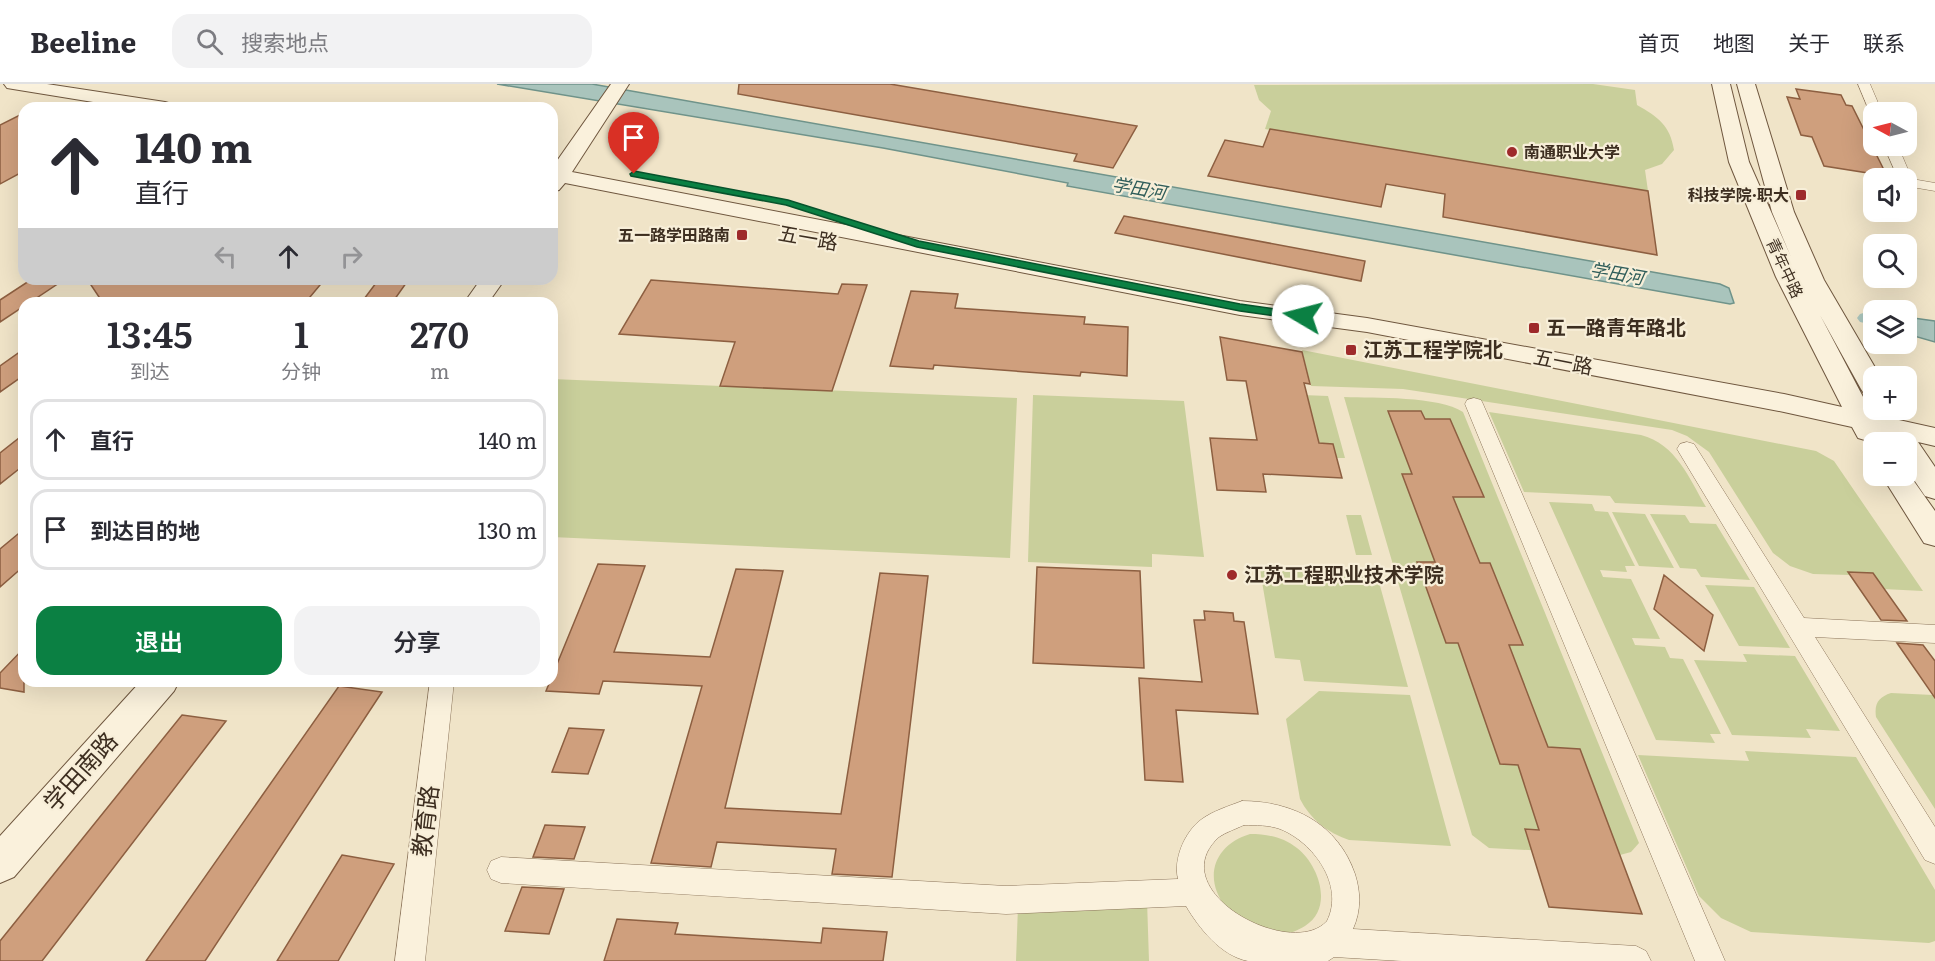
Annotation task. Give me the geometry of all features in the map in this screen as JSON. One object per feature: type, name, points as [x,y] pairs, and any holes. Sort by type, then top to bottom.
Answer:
[{"type":"main road","points":[[13,84],[127,102]]},
{"type":"main road","points":[[597,106],[602,84]]},
{"type":"main road","points":[[558,170],[597,106],[620,84]]},
{"type":"main road","name":"青年中路","points":[[1721,84],[1739,162],[1788,277],[1888,429],[1935,489]]},
{"type":"main road","name":"青年中路","points":[[1746,84],[1783,213],[1812,280],[1888,429]]},
{"type":"main road","points":[[0,89],[79,102]]},
{"type":"main road","name":"五一路","points":[[558,176],[750,227],[1650,394],[1935,437]]},
{"type":"main road","name":"五一路","points":[[558,176],[1240,308],[1367,325],[1784,403],[1888,429]]},
{"type":"main road","points":[[1888,429],[1935,418]]},
{"type":"main road","points":[[1903,486],[1935,535]]},
{"type":"main road","name":"学田南路","points":[[0,864],[158,687]]},
{"type":"street","points":[[1864,84],[1872,102]]},
{"type":"street","points":[[1917,183],[1935,187]]},
{"type":"street","points":[[1474,404],[1710,961]]},
{"type":"street","points":[[1687,449],[1935,851]]},
{"type":"street","points":[[1797,627],[1935,634]]},
{"type":"street","name":"教育路","points":[[410,961],[441,687]]},
{"type":"street","points":[[1242,813],[1263,813],[1287,819],[1311,833],[1330,852],[1342,876],[1347,901],[1342,925],[1329,942],[1307,957],[1281,961],[1254,956],[1230,943],[1210,924],[1196,902],[1190,878],[1191,859],[1197,842],[1209,828],[1224,818],[1242,813]]},
{"type":"street","points":[[501,870],[1006,900],[1193,892]]},
{"type":"street","points":[[1329,942],[1552,958],[1636,961]]},
{"type":"green space","points":[[1593,84],[1635,90],[1637,105],[1657,118],[1666,128],[1674,150],[1662,164],[1645,170],[1648,191],[1265,129],[1271,111],[1259,100],[1254,85]]},
{"type":"green space","points":[[1302,350],[1816,451],[1834,461],[1923,591],[1883,589],[1850,575],[1813,574],[1790,566],[1773,553],[1709,452],[1687,436],[1672,430],[1403,389],[1311,386]]},
{"type":"green space","points":[[558,379],[1017,398],[1010,558],[558,537]]},
{"type":"green space","points":[[1248,393],[1328,396],[1345,458],[1337,458],[1333,444],[1315,443],[1310,407],[1250,405]]},
{"type":"green space","points":[[1033,395],[1184,401],[1204,557],[1152,554],[1152,567],[1028,562]]},
{"type":"green space","points":[[1344,397],[1423,400],[1463,412],[1639,843],[1631,852],[1620,855],[1489,848],[1472,835]]},
{"type":"green space","points":[[1489,412],[1641,435],[1653,439],[1664,446],[1680,464],[1706,507],[1615,503],[1610,496],[1524,492]]},
{"type":"green space","points":[[1549,502],[1592,504],[1595,511],[1608,512],[1635,566],[1625,566],[1627,572],[1600,570],[1603,577],[1631,579],[1660,639],[1632,638],[1635,645],[1665,647],[1670,658],[1683,659],[1721,734],[1710,734],[1715,743],[1656,740]]},
{"type":"green space","points":[[1612,512],[1645,514],[1674,568],[1639,566]]},
{"type":"green space","points":[[1650,514],[1685,515],[1690,523],[1716,524],[1750,580],[1701,577],[1696,569],[1680,568]]},
{"type":"green space","points":[[1346,515],[1361,515],[1372,555],[1356,555]]},
{"type":"green space","points":[[1260,570],[1377,575],[1408,687],[1304,681],[1300,660],[1275,658]]},
{"type":"green space","points":[[1705,585],[1754,587],[1790,648],[1739,646]]},
{"type":"green space","points":[[1743,654],[1795,656],[1840,731],[1806,729],[1811,738],[1732,735],[1694,660],[1747,662]]},
{"type":"green space","points":[[1319,691],[1410,695],[1451,846],[1349,840],[1327,829],[1314,819],[1300,799],[1286,719]]},
{"type":"green space","points":[[1891,693],[1933,695],[1935,698],[1935,809],[1876,717],[1878,701]]},
{"type":"green space","points":[[1745,751],[1856,757],[1935,890],[1935,941],[1929,943],[1751,932],[1721,918],[1699,896],[1638,755],[1749,761]]},
{"type":"green space","points":[[1250,834],[1286,841],[1305,855],[1312,865],[1317,875],[1321,898],[1314,918],[1302,928],[1283,934],[1268,931],[1230,912],[1219,897],[1214,875],[1220,854],[1238,839]]},
{"type":"green space","points":[[1147,900],[1149,961],[1016,961],[1018,906]]},
{"type":"water","name":"学田河","points":[[497,84],[592,84],[1720,284],[1729,288],[1734,303],[1067,186],[1068,183],[883,148]]},
{"type":"water","points":[[1917,319],[1935,321],[1935,342],[1917,337]]},
{"type":"building","points":[[739,84],[890,84],[1137,126],[1113,168],[1074,161],[1077,154],[738,94]]},
{"type":"building","points":[[1796,89],[1841,95],[1846,105],[1852,106],[1863,128],[1863,156],[1877,156],[1883,168],[1863,168],[1863,172],[1824,166],[1812,137],[1801,135],[1787,97],[1800,99]]},
{"type":"building","points":[[18,116],[18,174],[0,184],[0,125]]},
{"type":"building","points":[[1270,129],[1648,191],[1657,255],[1443,217],[1445,194],[1386,184],[1381,207],[1208,176],[1225,140],[1263,147]]},
{"type":"building","points":[[1124,216],[1365,261],[1361,281],[1115,233]]},
{"type":"building","points":[[651,280],[838,294],[842,284],[867,285],[832,391],[720,386],[735,342],[619,334]]},
{"type":"building","points":[[23,285],[56,285],[38,297],[18,297],[18,310],[0,322],[0,300]]},
{"type":"building","points":[[91,285],[320,285],[310,297],[99,297]]},
{"type":"building","points":[[374,285],[405,285],[396,297],[366,297]]},
{"type":"building","points":[[911,291],[958,294],[955,308],[1085,317],[1084,324],[1128,327],[1127,376],[1081,372],[1080,376],[934,365],[933,369],[890,366]]},
{"type":"building","points":[[1220,337],[1302,352],[1310,384],[1304,383],[1319,443],[1333,444],[1342,478],[1263,474],[1266,492],[1217,490],[1210,438],[1257,440],[1246,381],[1227,380]]},
{"type":"building","points":[[18,353],[18,379],[0,392],[0,366]]},
{"type":"building","points":[[1388,411],[1421,411],[1425,419],[1450,419],[1484,497],[1453,497],[1480,563],[1490,563],[1523,645],[1509,645],[1548,747],[1580,749],[1642,914],[1549,907],[1525,829],[1539,830],[1518,765],[1500,764],[1458,643],[1446,643],[1417,562],[1435,562],[1402,474],[1412,474]]},
{"type":"building","points":[[18,439],[18,470],[0,484],[0,453]]},
{"type":"building","points":[[18,534],[18,571],[0,587],[0,549]]},
{"type":"building","points":[[598,564],[645,566],[614,652],[710,657],[736,569],[783,571],[725,808],[841,814],[880,573],[928,576],[892,877],[832,874],[836,849],[717,842],[711,867],[651,863],[702,686],[603,681],[599,694],[546,691],[548,687],[558,687],[558,662]]},
{"type":"building","points":[[1037,567],[1140,571],[1144,668],[1033,663]]},
{"type":"building","points":[[1848,572],[1873,573],[1907,621],[1881,620]]},
{"type":"building","points":[[1664,575],[1713,615],[1704,651],[1654,609]]},
{"type":"building","points":[[1204,611],[1233,613],[1234,621],[1244,622],[1258,714],[1176,710],[1183,782],[1145,780],[1139,678],[1202,682],[1194,620],[1205,620]]},
{"type":"building","points":[[1897,643],[1923,645],[1935,661],[1935,698]]},
{"type":"building","points":[[18,654],[18,687],[24,687],[24,692],[0,688],[0,673]]},
{"type":"building","points":[[338,687],[382,692],[205,961],[146,961]]},
{"type":"building","points":[[182,715],[226,721],[42,961],[0,961],[0,941]]},
{"type":"building","points":[[569,728],[604,730],[588,774],[552,772]]},
{"type":"building","points":[[545,825],[585,827],[574,859],[533,857]]},
{"type":"building","points":[[342,855],[394,864],[338,961],[277,961]]},
{"type":"building","points":[[522,887],[564,889],[549,934],[505,931]]},
{"type":"building","points":[[617,919],[678,923],[675,934],[821,943],[823,928],[887,932],[883,961],[604,961]]},
{"type":"place","name":"南通职业大学","points":[[1512,152]]},
{"type":"place","name":"科技学院·职大","points":[[1801,195]]},
{"type":"place","name":"五一路学田路南","points":[[742,235]]},
{"type":"place","name":"五一路青年路北","points":[[1534,328]]},
{"type":"place","name":"江苏工程学院北","points":[[1351,350]]},
{"type":"place","name":"江苏工程职业技术学院","points":[[1232,575]]},
{"type":"route","points":[[634,174],[788,203],[917,244],[1240,308],[1303,316]]}]
